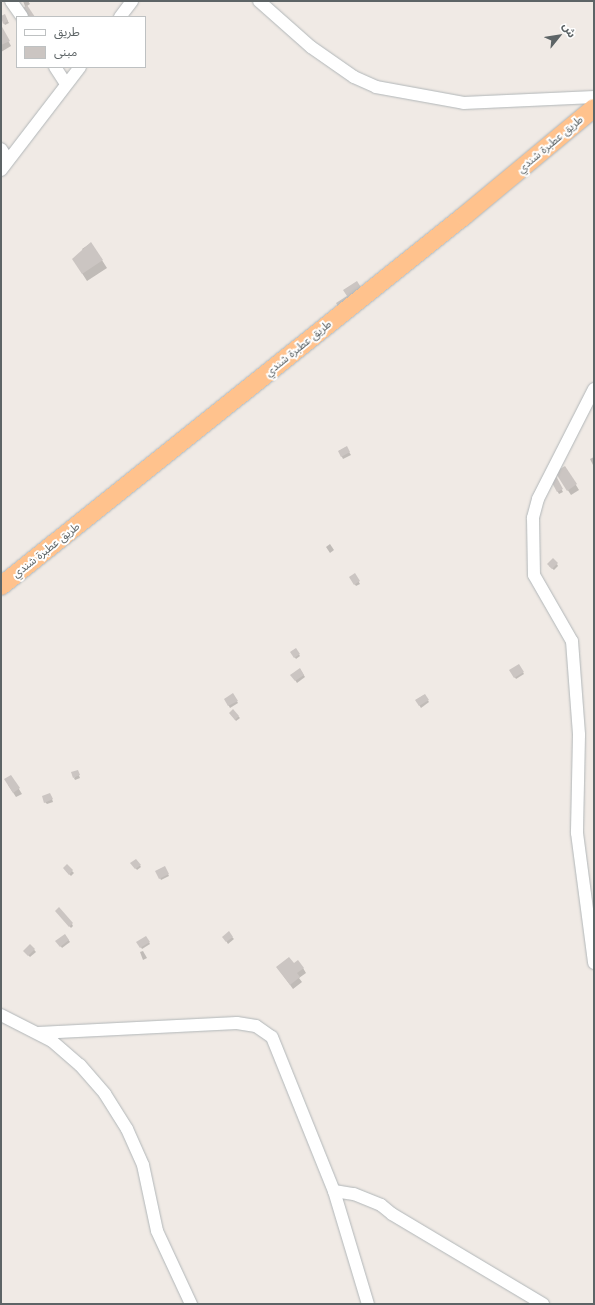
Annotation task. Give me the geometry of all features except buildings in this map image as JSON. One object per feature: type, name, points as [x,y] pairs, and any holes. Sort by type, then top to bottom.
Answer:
[{"type":"highway","name":"طريق عطبرة شندي","points":[[1,586],[464,216],[594,108]]},
{"type":"street","points":[[11,1],[21,16]]},
{"type":"street","points":[[121,16],[132,1]]},
{"type":"street","points":[[259,1],[310,47],[354,77],[376,87],[464,103],[594,97]]},
{"type":"street","points":[[56,68],[66,84]]},
{"type":"street","points":[[1,170],[79,68]]},
{"type":"street","points":[[1,149],[8,160]]},
{"type":"street","points":[[594,389],[538,500],[532,518],[534,575],[572,641],[579,735],[577,833],[594,963]]},
{"type":"street","points":[[1,1015],[52,1041],[80,1066],[105,1094],[127,1128],[143,1165],[157,1231],[191,1304]]},
{"type":"street","points":[[38,1034],[238,1023],[256,1026],[272,1037],[334,1191],[368,1304]]},
{"type":"street","points":[[334,1191],[354,1194],[381,1205],[405,1222],[543,1304]]}]
